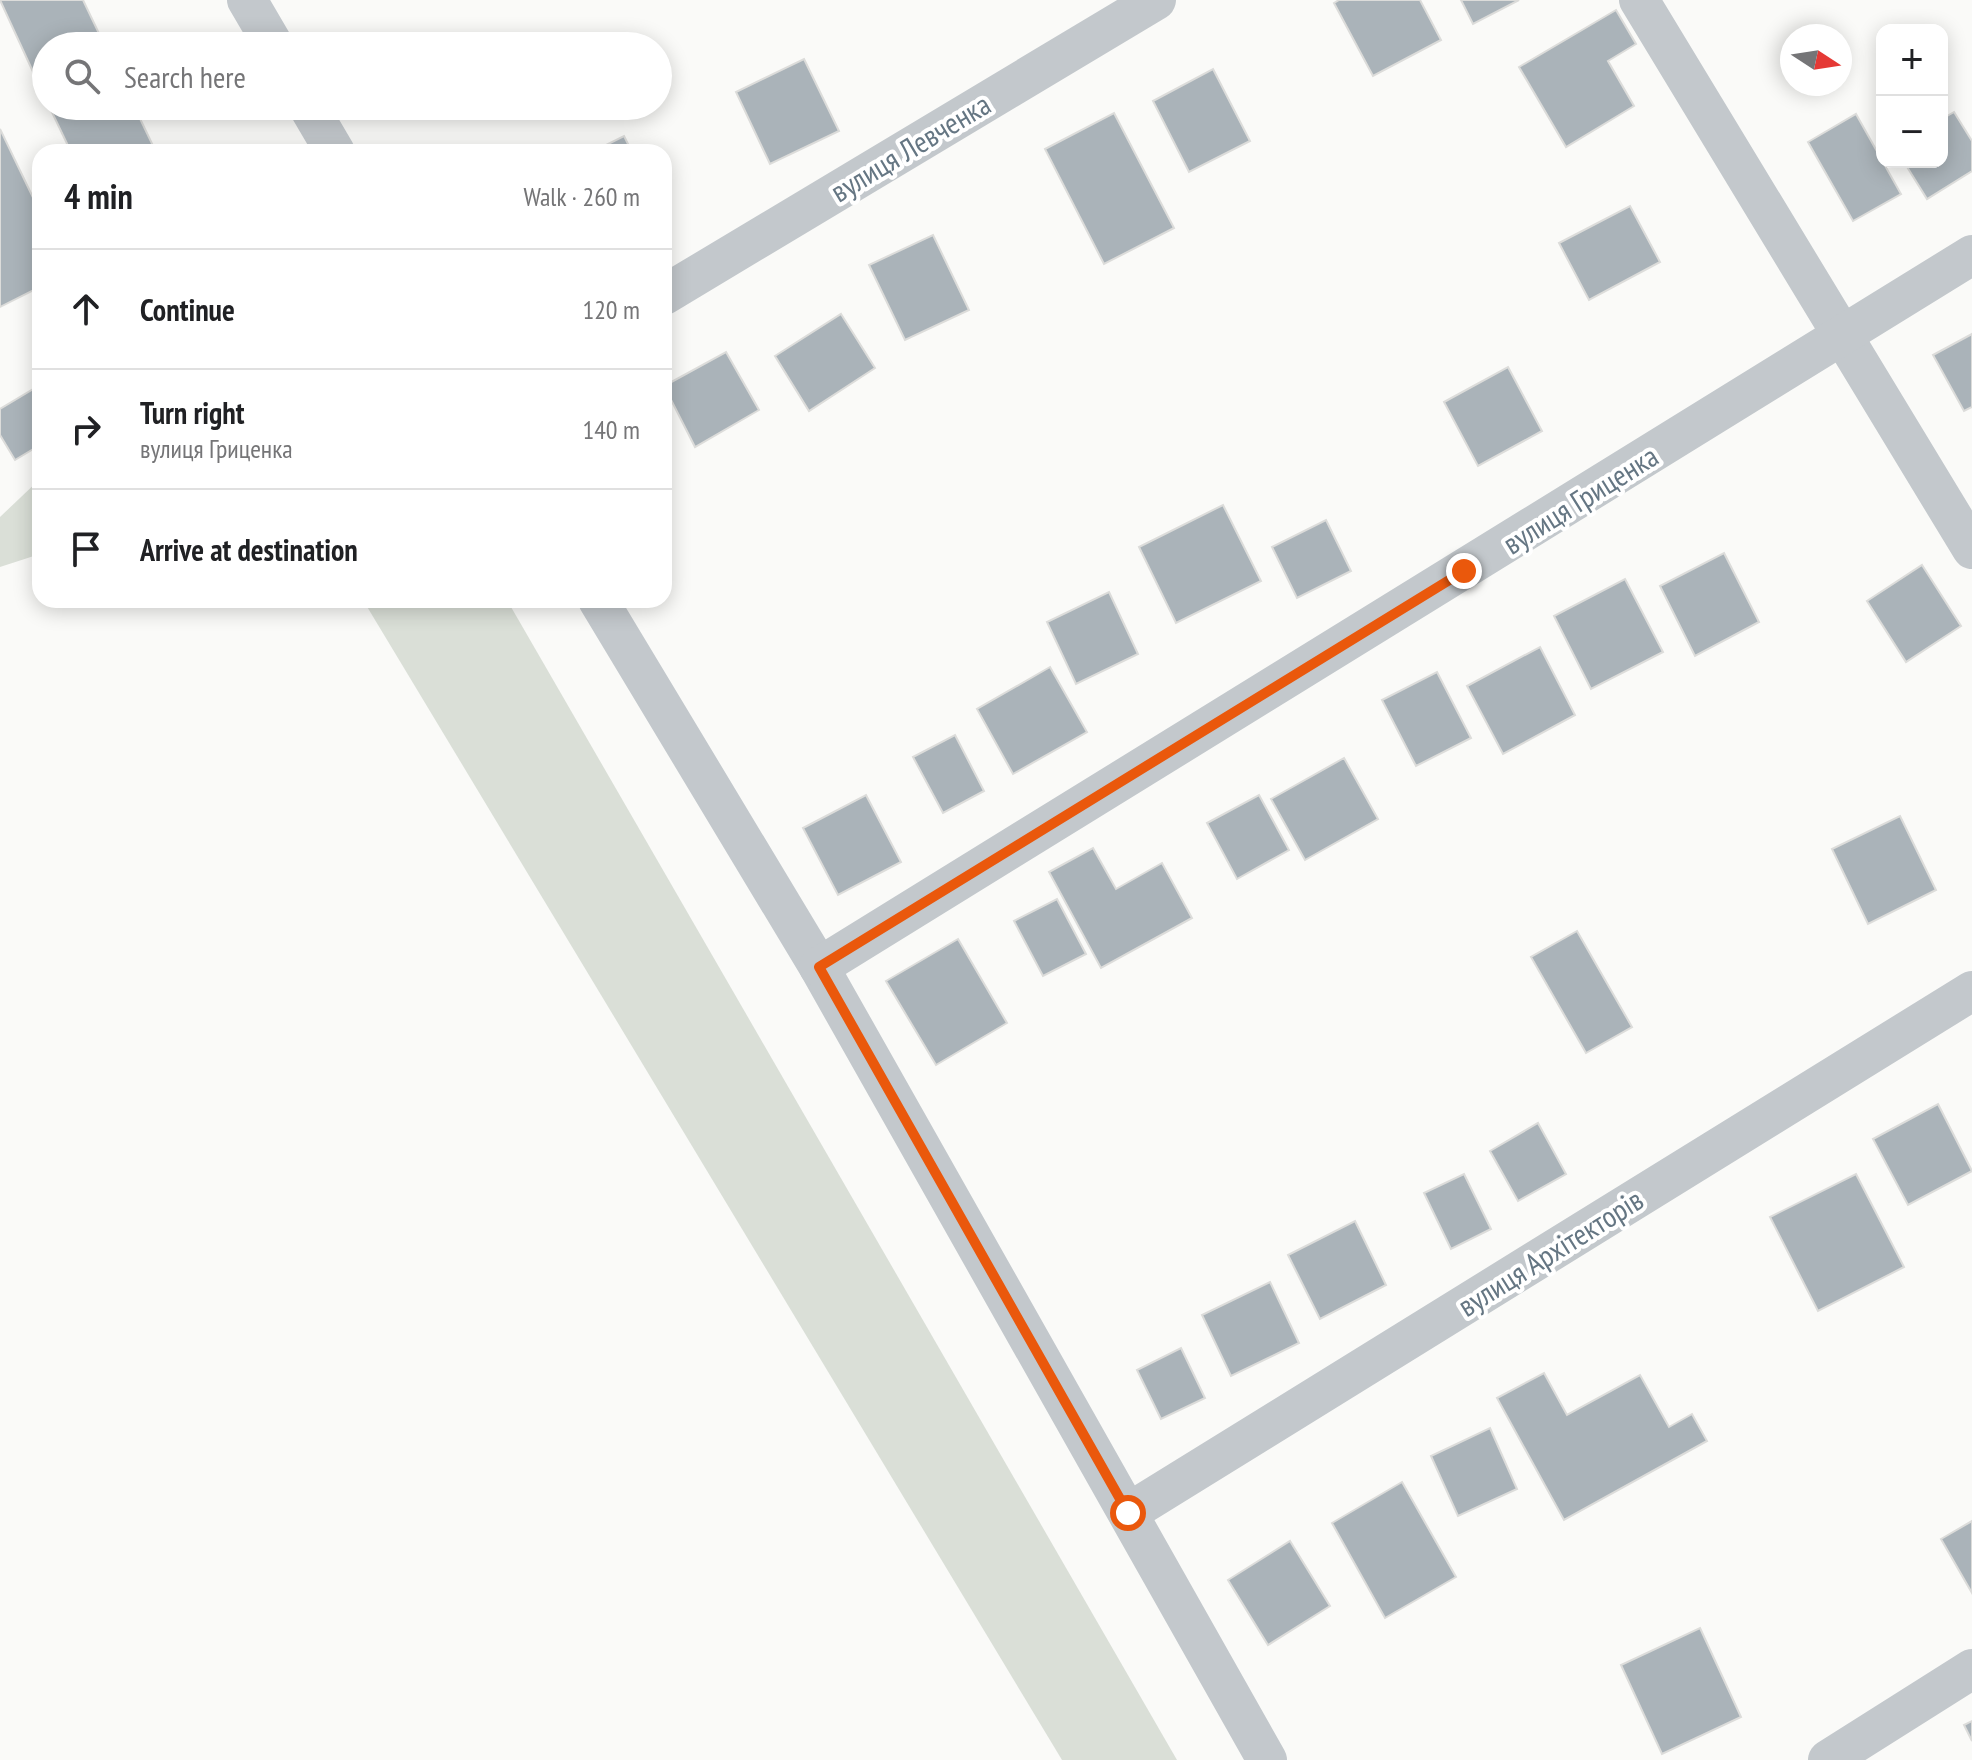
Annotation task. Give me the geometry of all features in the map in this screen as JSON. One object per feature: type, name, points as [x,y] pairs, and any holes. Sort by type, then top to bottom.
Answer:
[{"type":"street","points":[[247,0],[266,32]]},
{"type":"street","name":"вулиця Левченка","points":[[672,290],[1156,0]]},
{"type":"street","points":[[1639,0],[1841,338],[1972,549]]},
{"type":"street","points":[[316,120],[330,144]]},
{"type":"street","name":"вулиця Гриценка","points":[[819,967],[1972,255]]},
{"type":"street","points":[[603,608],[819,967],[1267,1760]]},
{"type":"street","name":"вулиця Архітекторів","points":[[1128,1513],[1972,991]]},
{"type":"street","points":[[1828,1760],[1972,1669]]},
{"type":"shaded area","points":[[32,487],[32,557],[0,567],[0,517]]},
{"type":"shaded area","points":[[368,608],[512,608],[1177,1760],[1062,1760]]},
{"type":"building","points":[[0,0],[83,0],[98,32],[32,32],[32,70]]},
{"type":"building","points":[[1339,0],[1420,0],[1441,40],[1373,76],[1334,3]]},
{"type":"building","points":[[1461,0],[1519,0],[1473,24]]},
{"type":"building","points":[[1616,10],[1636,44],[1608,61],[1634,106],[1566,147],[1519,67]]},
{"type":"building","points":[[804,59],[839,131],[770,164],[736,92]]},
{"type":"building","points":[[1213,69],[1250,141],[1189,172],[1153,101]]},
{"type":"building","points":[[1954,112],[1972,141],[1972,171],[1927,199],[1908,168],[1948,168],[1948,116]]},
{"type":"building","points":[[1114,113],[1174,228],[1104,264],[1045,149]]},
{"type":"building","points":[[1856,114],[1876,150],[1876,168],[1886,168],[1901,194],[1853,221],[1808,142]]},
{"type":"building","points":[[56,120],[141,120],[152,144],[67,144]]},
{"type":"building","points":[[0,129],[32,195],[32,291],[0,307]]},
{"type":"building","points":[[624,136],[628,144],[608,144]]},
{"type":"building","points":[[1630,206],[1660,262],[1589,300],[1559,243]]},
{"type":"building","points":[[933,235],[969,310],[905,340],[869,265]]},
{"type":"building","points":[[841,314],[875,368],[809,411],[775,356]]},
{"type":"building","points":[[1972,334],[1972,407],[1964,411],[1933,355]]},
{"type":"building","points":[[726,352],[759,410],[695,447],[672,402],[672,382]]},
{"type":"building","points":[[1508,367],[1542,431],[1478,466],[1444,402]]},
{"type":"building","points":[[32,390],[32,450],[15,460],[0,435],[0,409]]},
{"type":"building","points":[[1223,505],[1261,581],[1176,623],[1139,547]]},
{"type":"building","points":[[1326,520],[1351,571],[1297,598],[1272,547]]},
{"type":"building","points":[[1724,553],[1759,622],[1695,656],[1660,586]]},
{"type":"building","points":[[1922,565],[1961,626],[1906,662],[1867,601]]},
{"type":"building","points":[[1625,579],[1663,652],[1591,689],[1554,616]]},
{"type":"building","points":[[1109,592],[1138,654],[1076,684],[1047,622]]},
{"type":"building","points":[[1540,647],[1575,715],[1503,754],[1467,686]]},
{"type":"building","points":[[1050,667],[1087,732],[1013,774],[977,709]]},
{"type":"building","points":[[1437,672],[1471,738],[1416,766],[1382,700]]},
{"type":"building","points":[[955,735],[984,791],[943,813],[913,757]]},
{"type":"building","points":[[1344,758],[1378,819],[1305,860],[1271,799]]},
{"type":"building","points":[[866,795],[901,862],[838,895],[803,828]]},
{"type":"building","points":[[1259,795],[1289,850],[1237,879],[1207,823]]},
{"type":"building","points":[[1900,816],[1936,890],[1868,924],[1832,849]]},
{"type":"building","points":[[1093,848],[1116,889],[1162,863],[1192,918],[1101,968],[1049,872]]},
{"type":"building","points":[[1057,899],[1086,954],[1043,976],[1014,921]]},
{"type":"building","points":[[1577,931],[1632,1027],[1586,1053],[1531,957]]},
{"type":"building","points":[[958,939],[1007,1023],[936,1065],[886,981]]},
{"type":"building","points":[[1938,1104],[1972,1171],[1908,1205],[1873,1139]]},
{"type":"building","points":[[1538,1123],[1566,1174],[1518,1201],[1490,1151]]},
{"type":"building","points":[[1464,1174],[1491,1229],[1451,1249],[1424,1193]]},
{"type":"building","points":[[1856,1174],[1904,1267],[1818,1311],[1770,1217]]},
{"type":"building","points":[[1355,1221],[1386,1285],[1320,1319],[1288,1255]]},
{"type":"building","points":[[1270,1282],[1299,1343],[1231,1376],[1202,1315]]},
{"type":"building","points":[[1181,1348],[1205,1398],[1161,1419],[1137,1370]]},
{"type":"building","points":[[1544,1373],[1567,1415],[1640,1375],[1669,1427],[1692,1414],[1707,1441],[1564,1520],[1497,1398]]},
{"type":"building","points":[[1490,1428],[1517,1489],[1458,1516],[1431,1456]]},
{"type":"building","points":[[1402,1482],[1456,1577],[1385,1618],[1332,1523]]},
{"type":"building","points":[[1972,1521],[1972,1593],[1941,1539]]},
{"type":"building","points":[[1290,1541],[1330,1606],[1268,1645],[1228,1580]]},
{"type":"building","points":[[1700,1628],[1741,1717],[1662,1754],[1621,1665]]},
{"type":"building","points":[[1972,1721],[1972,1741],[1964,1725]]},
{"type":"route","points":[[1128,1513],[819,967],[1464,571]]}]
